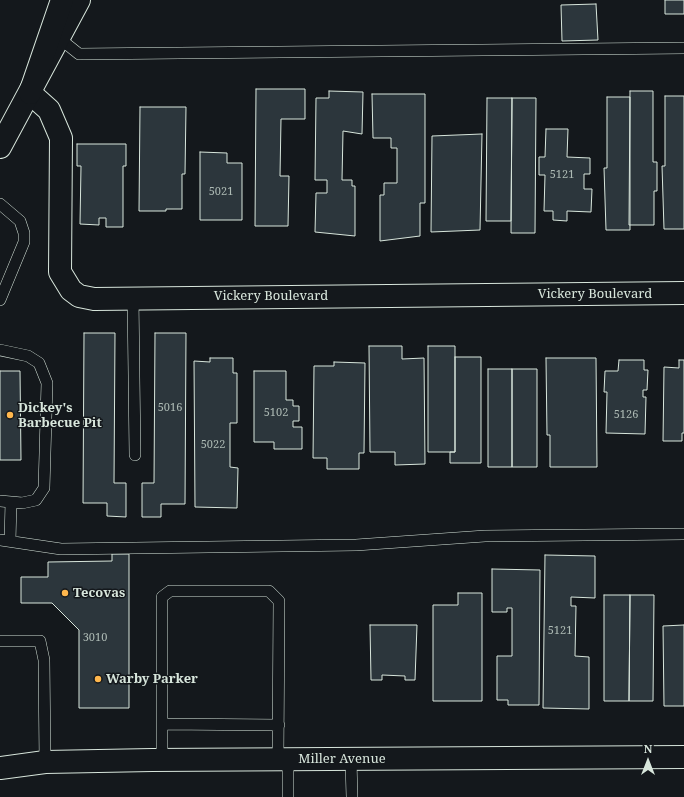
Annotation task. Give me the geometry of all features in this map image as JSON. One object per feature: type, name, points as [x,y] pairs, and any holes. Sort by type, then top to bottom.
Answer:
[{"type":"main road","points":[[30,93],[62,0]]},
{"type":"main road","points":[[0,147],[79,0]]},
{"type":"main road","name":"Vickery Boulevard","points":[[30,93],[49,110],[61,138],[60,272],[70,290],[79,296],[94,299],[133,297],[684,293]]},
{"type":"main road","name":"Miller Avenue","points":[[0,768],[45,762],[162,760],[684,757]]},
{"type":"lane","points":[[59,38],[79,54],[684,48]]},
{"type":"lane","points":[[0,204],[20,221],[24,233],[24,242],[0,300]]},
{"type":"lane","points":[[133,297],[135,455]]},
{"type":"lane","points":[[0,350],[28,356],[39,363],[47,383],[44,488],[36,500],[22,503],[0,501]]},
{"type":"lane","points":[[12,502],[5,540],[61,549],[356,545],[485,536],[684,534]]},
{"type":"lane","points":[[162,760],[162,597],[170,591],[269,591],[280,601],[279,725],[288,797]]},
{"type":"lane","points":[[0,642],[40,641],[44,660],[45,762]]},
{"type":"lane","points":[[162,724],[279,725]]},
{"type":"lane","points":[[351,760],[352,797]]},
{"type":"building","points":[[665,0],[684,0],[684,14],[665,14]]},
{"type":"building","points":[[596,4],[598,40],[562,41],[561,5]]},
{"type":"building","points":[[256,89],[305,89],[305,119],[281,119],[280,176],[289,176],[288,226],[255,226]]},
{"type":"building","points":[[329,91],[363,92],[362,134],[343,131],[342,180],[352,180],[352,186],[355,186],[355,236],[315,232],[316,193],[327,193],[327,180],[315,180],[316,98],[329,98]]},
{"type":"building","points":[[630,91],[653,91],[653,162],[657,162],[657,191],[654,191],[654,225],[629,225]]},
{"type":"building","points":[[372,94],[425,94],[425,203],[420,203],[420,236],[380,241],[380,195],[384,195],[384,183],[397,183],[397,148],[391,148],[391,138],[373,138]]},
{"type":"building","points":[[665,96],[684,96],[684,229],[664,229],[662,166],[665,166]]},
{"type":"building","points":[[607,97],[630,97],[630,230],[606,230],[604,168],[607,168]]},
{"type":"building","points":[[487,98],[512,98],[511,221],[486,221]]},
{"type":"building","points":[[512,98],[536,98],[535,233],[511,233]]},
{"type":"building","points":[[140,107],[186,107],[185,174],[182,174],[182,209],[166,209],[166,211],[139,211]]},
{"type":"building","points":[[546,129],[568,129],[567,157],[590,158],[590,174],[584,174],[584,189],[592,189],[591,212],[567,211],[567,221],[553,220],[553,211],[544,211],[545,175],[539,175],[539,157],[545,157]]},
{"type":"building","points":[[482,134],[480,230],[431,232],[432,136]]},
{"type":"building","points":[[77,144],[126,144],[126,166],[123,166],[123,227],[106,227],[106,218],[99,218],[99,225],[80,224],[81,166],[77,166]]},
{"type":"building","points":[[200,152],[227,153],[227,163],[242,163],[242,220],[200,220]]},
{"type":"building","points":[[84,333],[115,333],[114,483],[126,483],[126,517],[107,516],[107,503],[83,503]]},
{"type":"building","points":[[155,333],[186,333],[185,504],[161,504],[161,517],[142,517],[142,483],[154,483]]},
{"type":"building","points":[[369,346],[402,346],[402,359],[424,358],[425,464],[395,465],[395,452],[370,452]]},
{"type":"building","points":[[428,346],[455,346],[455,452],[428,452]]},
{"type":"building","points":[[455,357],[481,357],[481,463],[450,463],[450,452],[455,452]]},
{"type":"building","points":[[210,358],[233,358],[233,373],[237,373],[237,423],[230,423],[230,467],[238,468],[237,508],[195,507],[194,361],[210,362]]},
{"type":"building","points":[[546,358],[596,358],[597,467],[550,467],[550,435],[547,435]]},
{"type":"building","points":[[619,360],[644,360],[644,370],[648,370],[647,390],[643,390],[643,397],[646,397],[645,434],[606,433],[607,392],[604,392],[605,371],[618,371]]},
{"type":"building","points":[[679,360],[684,360],[684,433],[682,433],[682,441],[663,441],[664,367],[679,368]]},
{"type":"building","points":[[334,362],[365,363],[364,453],[359,453],[359,469],[327,469],[327,458],[313,458],[314,366],[334,366]]},
{"type":"building","points":[[488,369],[512,369],[512,467],[488,467]]},
{"type":"building","points":[[512,369],[537,369],[537,467],[512,467]]},
{"type":"building","name":"Dickey's Barbecue Pit","points":[[0,371],[20,371],[21,460],[0,460]]},
{"type":"building","points":[[254,371],[286,371],[286,400],[293,400],[293,406],[299,406],[299,421],[293,421],[293,427],[302,427],[302,449],[274,449],[274,442],[254,442]]},
{"type":"building","points":[[112,554],[129,554],[129,708],[79,708],[79,630],[52,603],[21,603],[21,577],[48,577],[48,562],[112,561]]},
{"type":"building","points":[[545,555],[595,556],[595,598],[571,597],[571,606],[576,606],[575,656],[589,657],[589,709],[543,708]]},
{"type":"building","points":[[492,569],[540,570],[539,705],[508,705],[508,700],[497,700],[497,656],[512,656],[512,608],[507,608],[507,612],[492,612]]},
{"type":"building","points":[[458,593],[482,593],[482,701],[433,701],[433,605],[458,605]]},
{"type":"building","points":[[604,595],[630,595],[629,701],[604,701]]},
{"type":"building","points":[[630,595],[654,595],[653,701],[629,701]]},
{"type":"building","points":[[370,625],[417,625],[415,680],[405,680],[405,676],[382,675],[382,680],[371,680]]},
{"type":"building","points":[[684,625],[684,706],[664,706],[663,626]]},
{"type":"place","name":"Dickey's Barbecue Pit","points":[[10,415]]},
{"type":"place","name":"Tecovas","points":[[65,593]]},
{"type":"place","name":"Warby Parker","points":[[98,679]]}]
